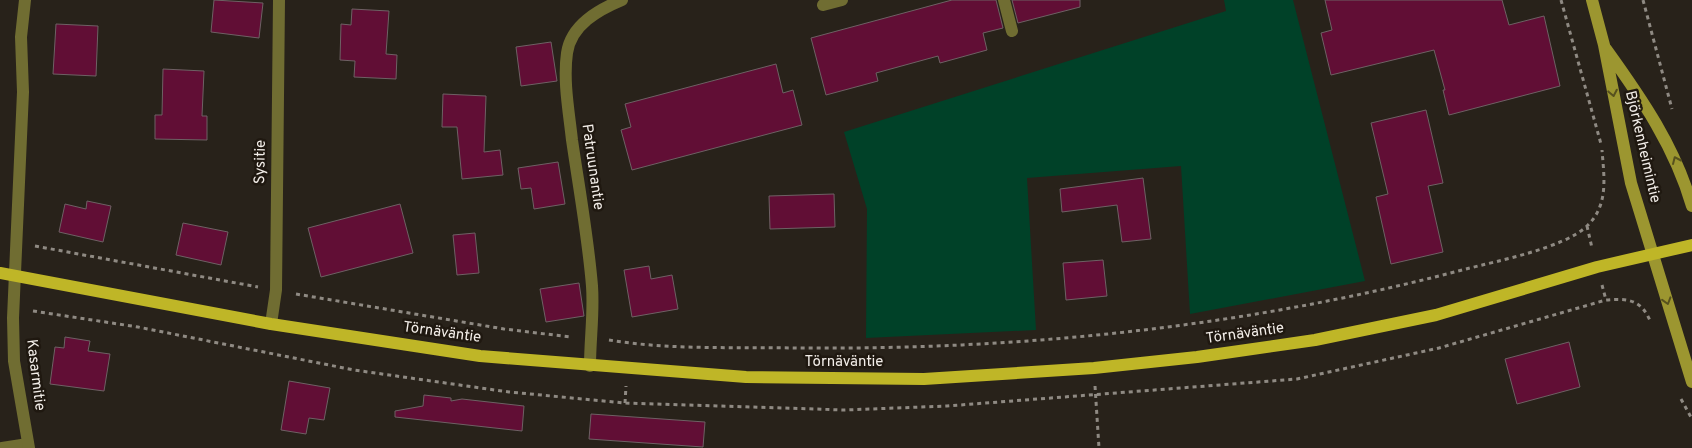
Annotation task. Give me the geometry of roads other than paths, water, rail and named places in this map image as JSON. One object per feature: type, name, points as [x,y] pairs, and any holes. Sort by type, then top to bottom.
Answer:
[{"type":"main road","name":"Törnäväntie","points":[[0,273],[272,324],[480,356],[746,377],[924,379],[1094,368],[1197,357],[1315,340],[1436,314],[1597,267],[1686,246]]},
{"type":"street","name":"Kasarmitie","points":[[25,0],[21,28],[23,92],[15,242],[14,361],[29,446]]},
{"type":"street","name":"Sysitie","points":[[272,324],[276,290],[279,0]]},
{"type":"street","name":"Patruunantie","points":[[590,366],[590,337],[593,320],[592,286],[568,104],[567,52],[578,27],[604,7],[622,0]]},
{"type":"street","points":[[824,5],[842,0]]},
{"type":"street","points":[[1004,0],[1012,31]]},
{"type":"street","name":"Björkenheimintie","points":[[1592,0],[1604,45],[1629,176],[1692,382]]},
{"type":"street","name":"Björkenheimintie","points":[[1604,45],[1667,140],[1684,177],[1692,206]]},
{"type":"street","points":[[2,448],[29,446]]}]
